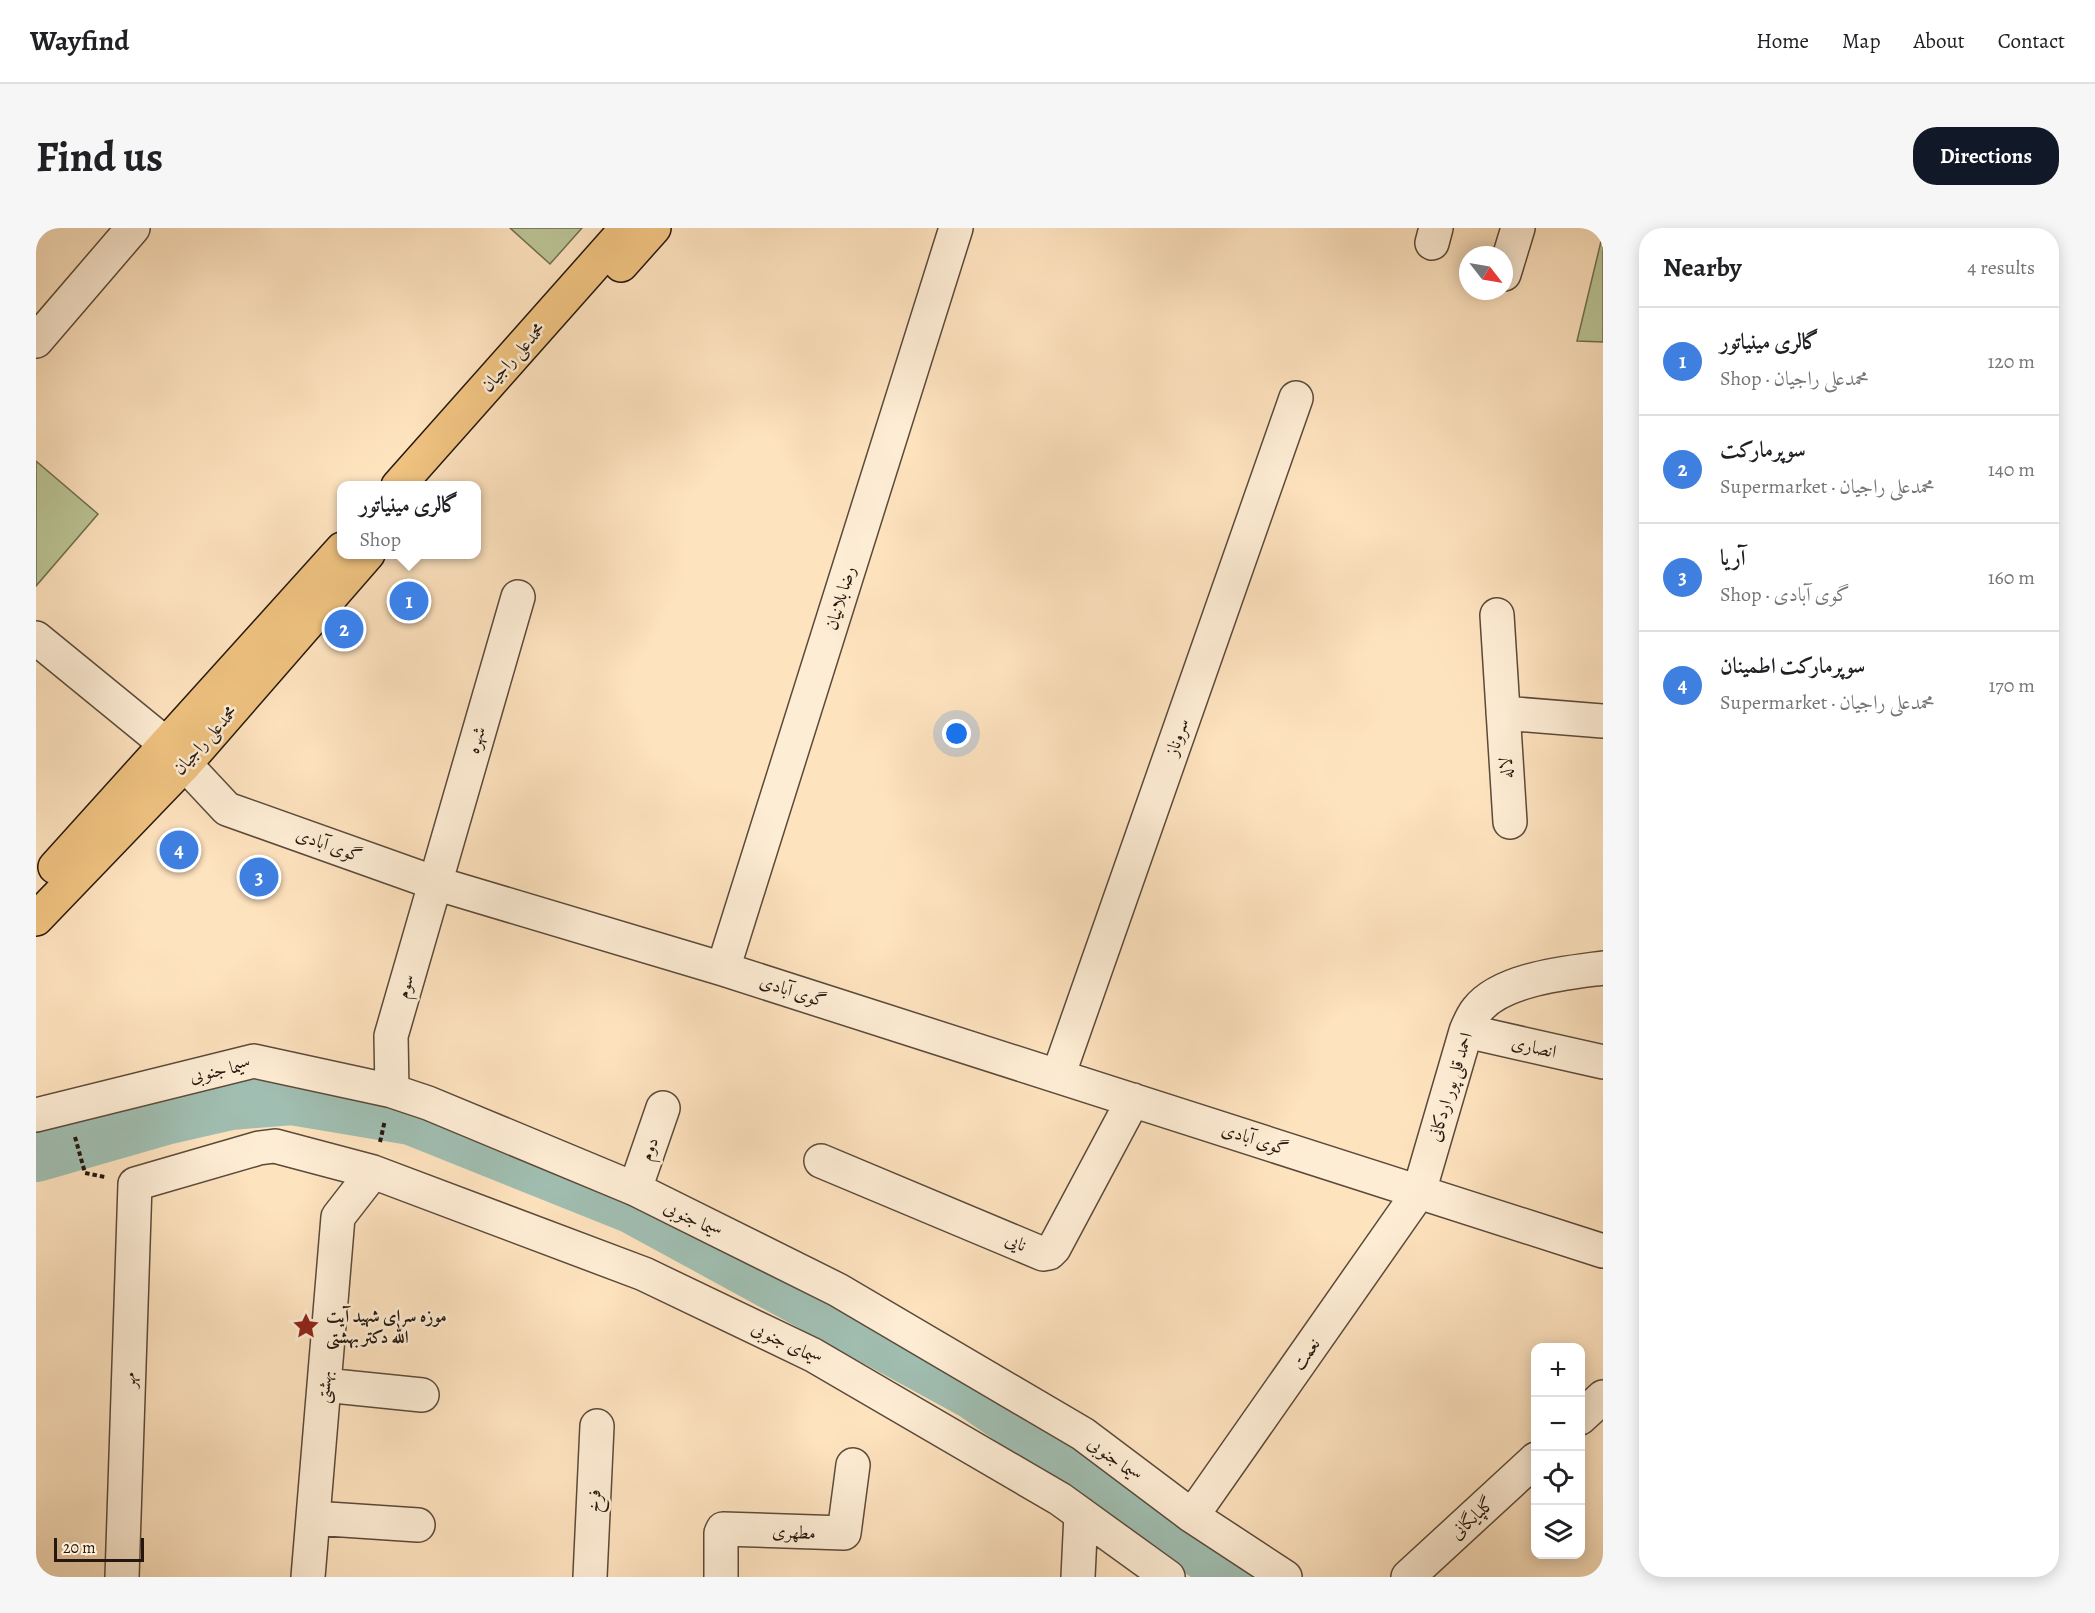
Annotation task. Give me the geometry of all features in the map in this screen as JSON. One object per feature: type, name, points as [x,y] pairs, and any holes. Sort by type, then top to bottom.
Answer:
[{"type":"main road","name":"محمدعلی راجیان","points":[[402,481],[627,228]]},
{"type":"main road","name":"محمدعلی راجیان","points":[[432,481],[654,228]]},
{"type":"main road","name":"محمدعلی راجیان","points":[[36,919],[176,754],[337,555]]},
{"type":"main road","name":"محمدعلی راجیان","points":[[36,888],[176,754],[364,559]]},
{"type":"street","points":[[36,341],[133,228]]},
{"type":"street","name":"رضا بلانیان","points":[[723,969],[956,228]]},
{"type":"street","points":[[1513,246],[1518,228]]},
{"type":"street","name":"سروناز","points":[[1058,1076],[1296,398]]},
{"type":"street","name":"شهره","points":[[435,883],[518,597]]},
{"type":"street","name":"لاله","points":[[1497,615],[1510,822]]},
{"type":"street","name":"گوی آبادی","points":[[36,638],[176,754],[227,809],[435,883],[723,969],[1603,1251]]},
{"type":"street","points":[[1503,713],[1603,721]]},
{"type":"street","name":"سوم","points":[[392,1091],[391,1036],[435,883]]},
{"type":"street","name":"احمد قلی پور اردکانی","points":[[1419,1192],[1466,1031],[1477,1009],[1504,988],[1552,975],[1603,968]]},
{"type":"street","name":"انصاری","points":[[1466,1031],[1603,1062]]},
{"type":"street","name":"سیما جنوبی","points":[[36,1115],[254,1061],[392,1091],[428,1103],[635,1190],[848,1296],[1083,1434],[1192,1516],[1285,1577]]},
{"type":"street","name":"نایی","points":[[821,1161],[1043,1254],[1049,1253],[1054,1248],[1133,1100]]},
{"type":"street","name":"دوم","points":[[635,1190],[663,1108]]},
{"type":"street","name":"مهر","points":[[122,1577],[135,1184],[259,1148],[274,1146],[373,1172]]},
{"type":"street","name":"بهشتی","points":[[308,1577],[338,1217],[373,1172]]},
{"type":"street","name":"سیمای جنوبی","points":[[373,1172],[644,1274],[813,1355],[1050,1493],[1168,1577]]},
{"type":"street","name":"نعمت","points":[[1192,1516],[1419,1192]]},
{"type":"street","points":[[324,1384],[422,1395]]},
{"type":"street","points":[[1585,1414],[1603,1397]]},
{"type":"street","name":"فرخ","points":[[590,1577],[597,1426]]},
{"type":"street","name":"گلپایگانی","points":[[1408,1577],[1531,1464]]},
{"type":"street","name":"مطهری","points":[[721,1577],[721,1533],[723,1529],[844,1533],[853,1465]]},
{"type":"street","points":[[1078,1577],[1081,1514]]},
{"type":"street","points":[[313,1518],[417,1525]]},
{"type":"path","points":[[373,1172],[392,1091]]},
{"type":"green space","points":[[510,228],[582,228],[550,264]]},
{"type":"green space","points":[[1603,233],[1603,342],[1577,341]]},
{"type":"green space","points":[[36,461],[98,514],[36,586]]},
{"type":"waterway","points":[[36,1155],[165,1118],[231,1103],[292,1098],[411,1118],[633,1207],[974,1393],[1238,1577]]},
{"type":"place","name":"گالری مینیاتور","points":[[409,601]]},
{"type":"place","name":"سوپرمارکت","points":[[344,629]]},
{"type":"place","name":"سوپرمارکت اطمینان","points":[[179,850]]},
{"type":"place","name":"آریا","points":[[259,877]]},
{"type":"place","name":"موزه سرای شهید آیت الله دکتر بهشتی","points":[[306,1326]]}]
